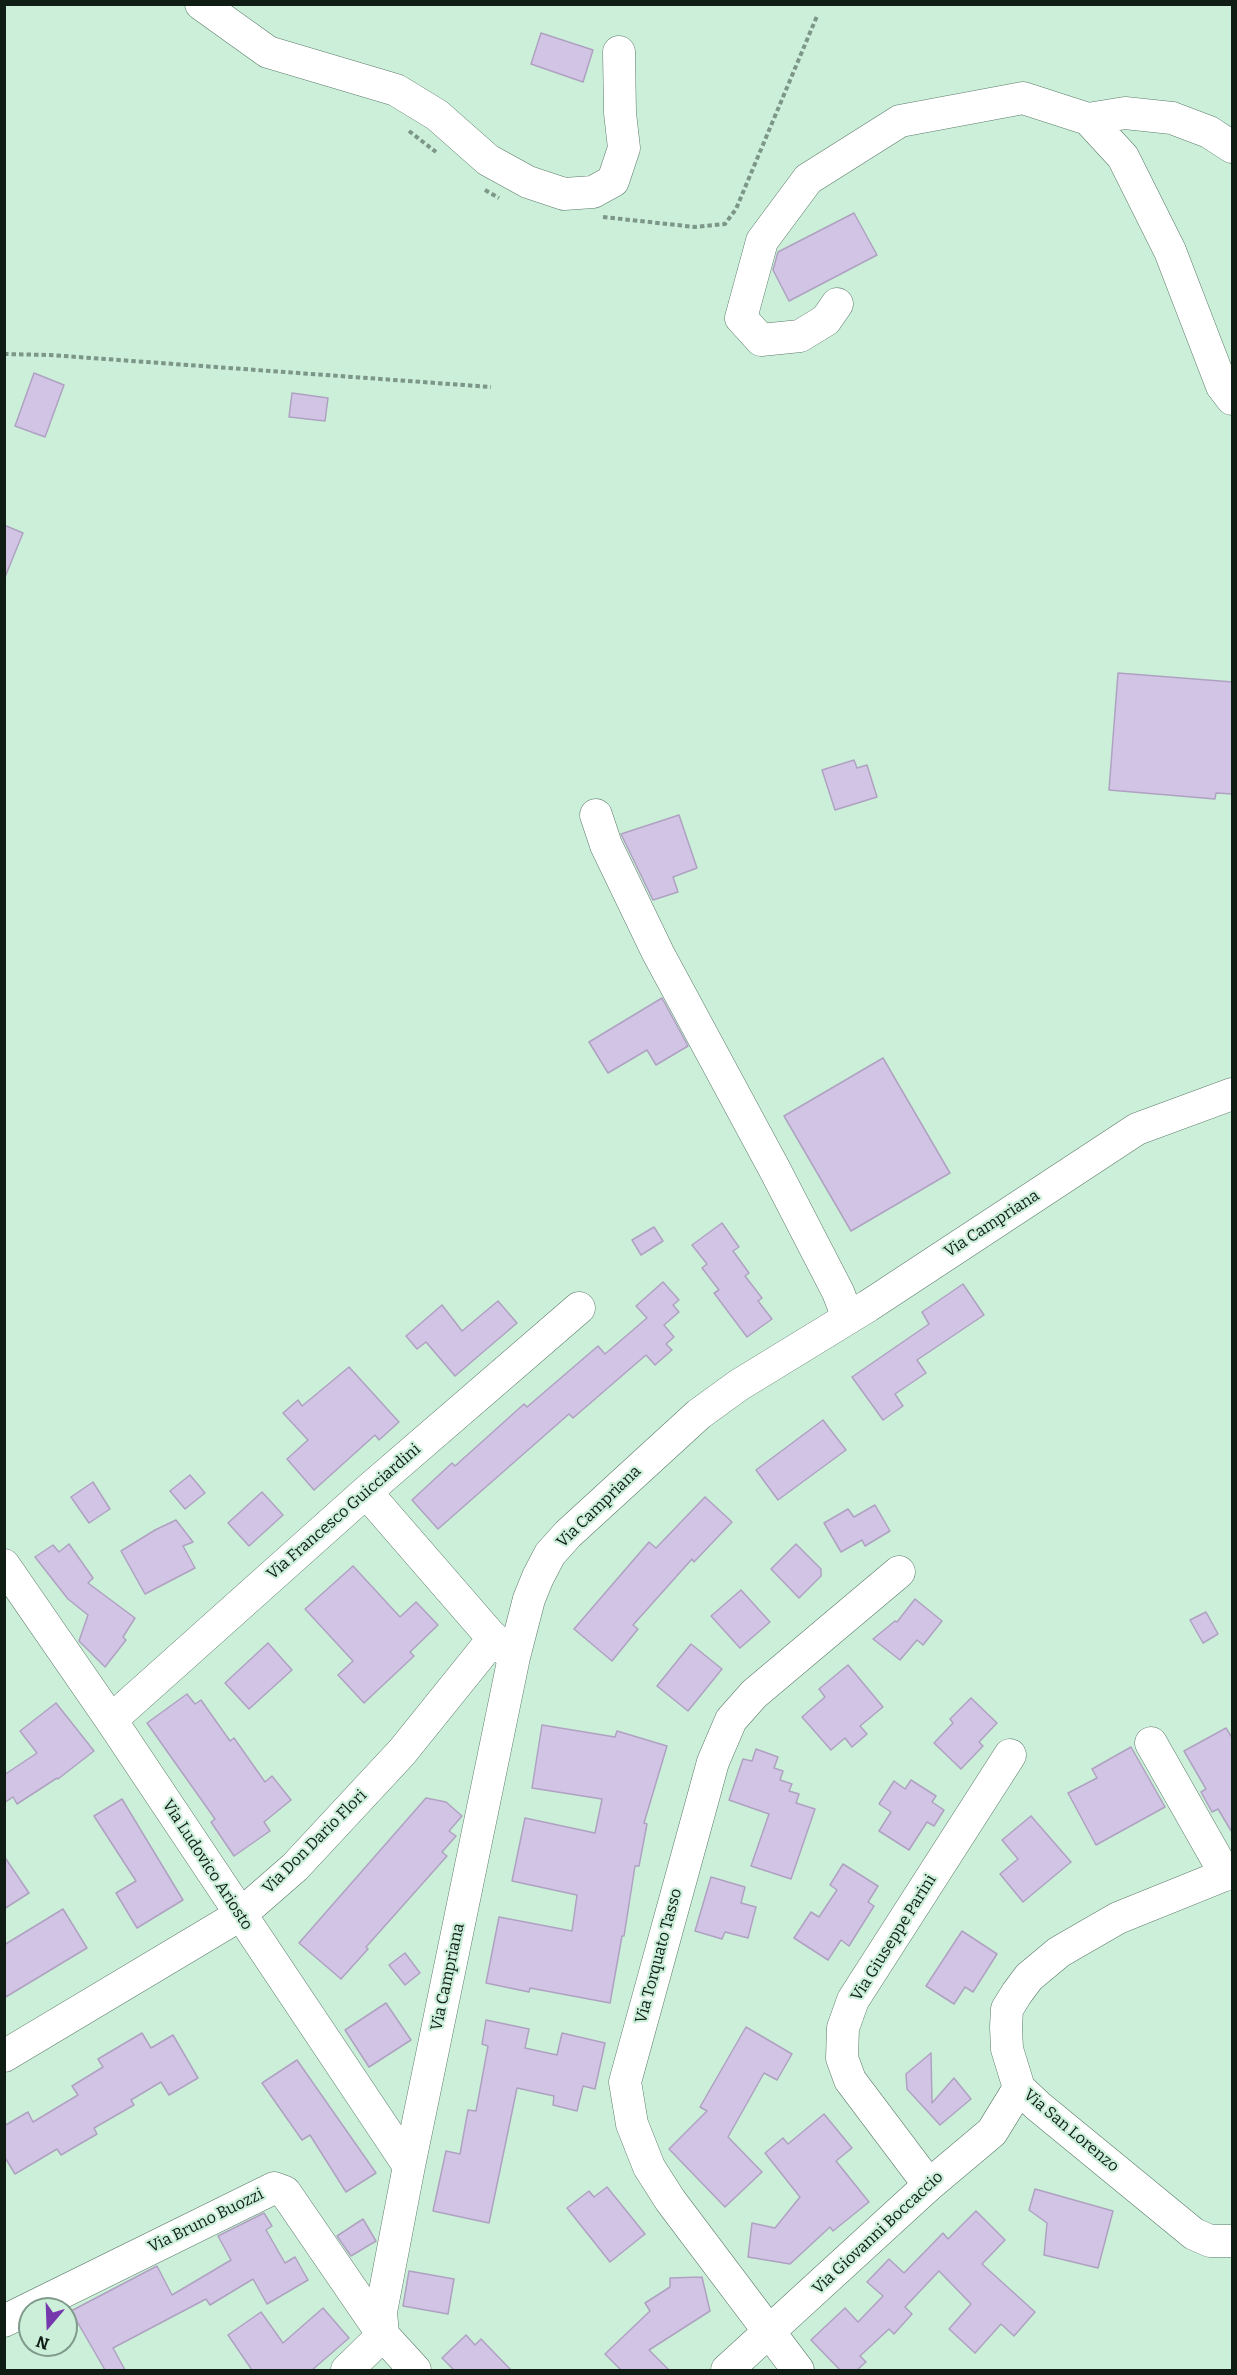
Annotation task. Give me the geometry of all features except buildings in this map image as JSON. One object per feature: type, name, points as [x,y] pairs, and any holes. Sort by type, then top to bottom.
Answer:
[{"type":"street","points":[[201,4],[268,52],[396,90],[437,115],[488,160],[528,182],[564,194],[593,192],[613,181],[624,148],[620,113],[619,52]]},
{"type":"street","points":[[837,304],[826,320],[800,336],[761,340],[741,318],[762,241],[808,179],[900,121],[1023,98],[1088,119],[1125,113],[1172,118],[1209,132],[1233,147]]},
{"type":"street","points":[[1088,119],[1122,157],[1170,251],[1222,386],[1233,399]]},
{"type":"street","points":[[596,815],[606,846],[658,953],[775,1170],[838,1292],[848,1318]]},
{"type":"street","name":"Via Campriana","points":[[383,2335],[381,2312],[504,1648],[550,1554],[568,1534],[699,1414],[739,1385],[848,1318],[1137,1129],[1233,1094]]},
{"type":"street","name":"Via Francesco Guicciardini","points":[[111,1720],[366,1492],[579,1308]]},
{"type":"street","points":[[366,1492],[504,1648]]},
{"type":"street","name":"Via Ludovico Ariosto","points":[[4,1565],[111,1720],[409,2166]]},
{"type":"street","name":"Via Torquato Tasso","points":[[798,2370],[670,2200],[649,2167],[632,2124],[625,2082],[713,1762],[731,1720],[740,1707],[754,1694],[899,1572]]},
{"type":"street","name":"Via Don Dario Flori","points":[[4,2056],[240,1915],[295,1867],[402,1752],[504,1648]]},
{"type":"street","points":[[1151,1743],[1229,1874]]},
{"type":"street","name":"Via Giuseppe Parini","points":[[929,2184],[850,2080],[842,2058],[843,2028],[853,2000],[1010,1755]]},
{"type":"street","name":"Via San Lorenzo","points":[[1229,1874],[1118,1918],[1059,1952],[1029,1977],[1007,2009],[1006,2027],[1007,2049],[1019,2088],[1038,2106],[1194,2234],[1210,2241],[1233,2241]]},
{"type":"street","name":"Via Giovanni Boccaccio","points":[[728,2370],[929,2184],[992,2132],[1019,2088]]},
{"type":"street","name":"Via Bruno Buozzi","points":[[4,2321],[274,2188],[285,2192],[383,2335],[415,2370]]},
{"type":"street","points":[[347,2370],[383,2335]]},
{"type":"path","points":[[4,354],[50,355],[491,387]]}]
